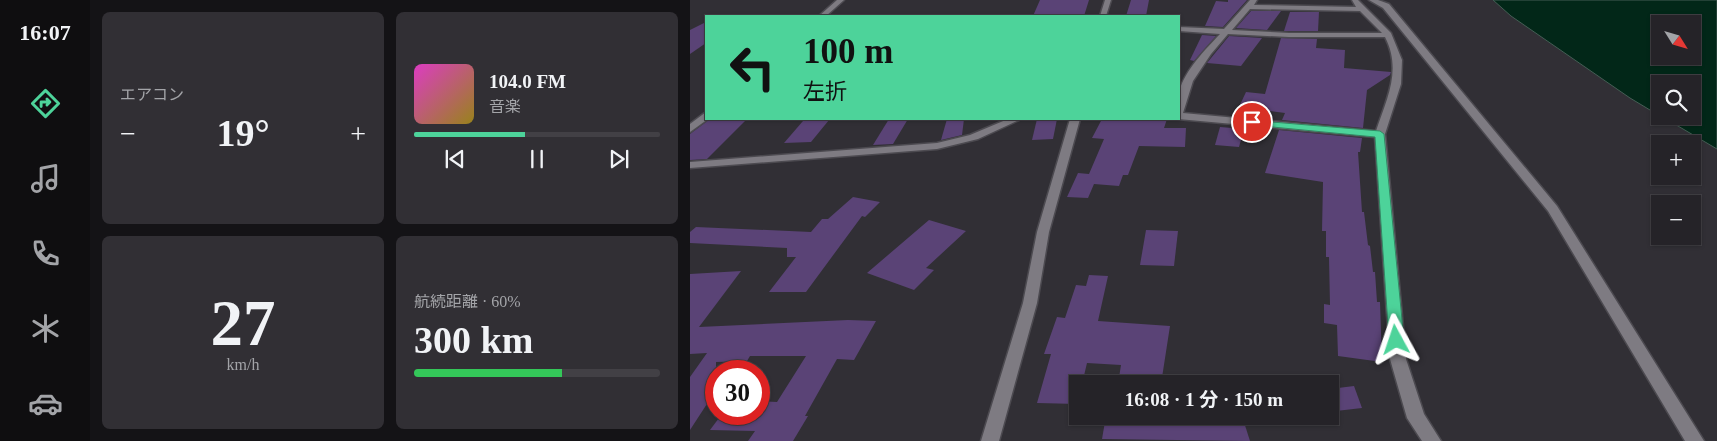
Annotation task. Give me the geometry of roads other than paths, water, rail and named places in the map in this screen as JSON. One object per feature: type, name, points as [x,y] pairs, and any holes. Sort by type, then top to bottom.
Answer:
[{"type":"street","points":[[823,15],[841,0]]},
{"type":"street","points":[[1103,15],[1108,0]]},
{"type":"street","points":[[1180,103],[1190,79],[1226,31],[1254,0]]},
{"type":"street","points":[[1372,0],[1386,6],[1553,209],[1695,441]]},
{"type":"street","points":[[1249,7],[1358,4],[1388,35],[1400,69],[1398,86],[1390,100],[1380,134],[1398,359],[1416,418],[1432,441]]},
{"type":"street","points":[[1180,28],[1289,35],[1388,35]]},
{"type":"street","points":[[1180,114],[1380,134]]},
{"type":"street","points":[[690,129],[705,115]]},
{"type":"street","points":[[690,165],[937,146],[974,137],[1014,120]]},
{"type":"street","points":[[990,441],[1030,303],[1043,232],[1075,120]]}]
